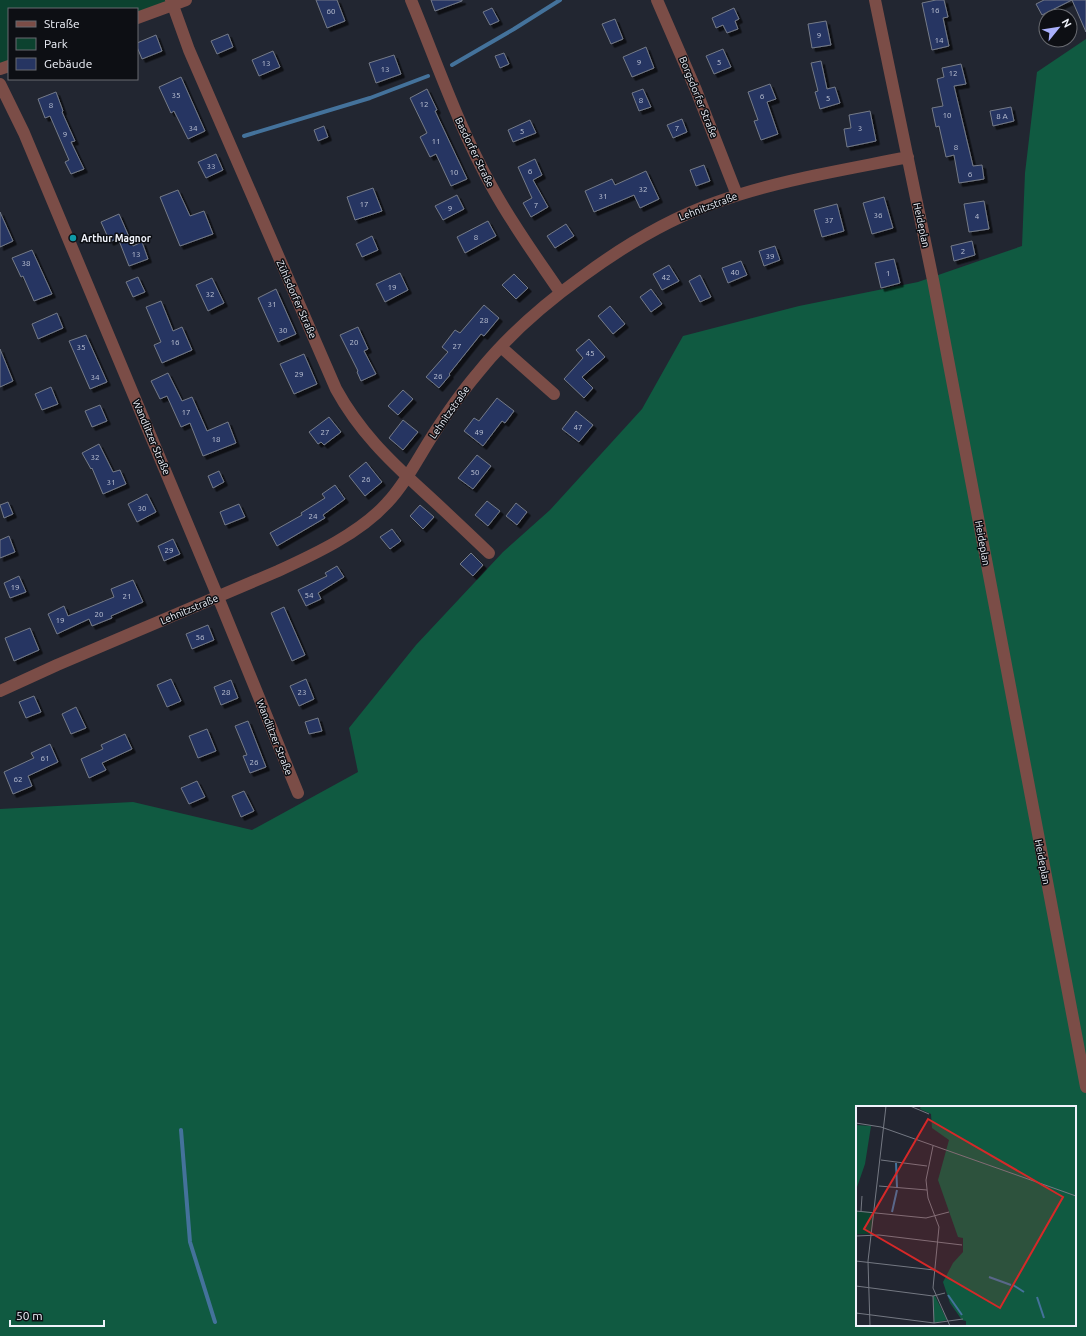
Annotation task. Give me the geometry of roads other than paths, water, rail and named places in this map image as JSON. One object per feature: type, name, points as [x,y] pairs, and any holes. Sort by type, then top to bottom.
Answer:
[{"type":"street","points":[[138,18],[172,2],[186,0]]},
{"type":"street","name":"Basdorfer Straße","points":[[412,0],[460,121],[492,188],[560,292]]},
{"type":"street","name":"Borgsdorfer Straße","points":[[657,0],[696,90],[737,195]]},
{"type":"street","name":"Heideplan","points":[[875,0],[934,288],[1086,1087]]},
{"type":"street","name":"Zühlsdorfer Straße","points":[[172,2],[192,57],[336,389],[346,407],[357,424],[369,438],[489,553]]},
{"type":"street","name":"Wandlitzer Straße","points":[[0,84],[24,133],[218,597],[298,793]]},
{"type":"street","name":"Lehnitzstraße","points":[[0,691],[285,568],[339,540],[388,503],[408,477],[455,403],[477,373],[531,317],[560,292],[609,257],[651,231],[698,209],[737,195],[790,181],[908,157]]},
{"type":"street","points":[[501,347],[554,394]]},
{"type":"waterway","points":[[452,65],[560,0]]},
{"type":"waterway","points":[[244,136],[370,98],[428,76]]},
{"type":"waterway","points":[[181,1130],[190,1242],[215,1322]]},
{"type":"place","name":"Arthur Magnor","points":[[73,238]]}]
